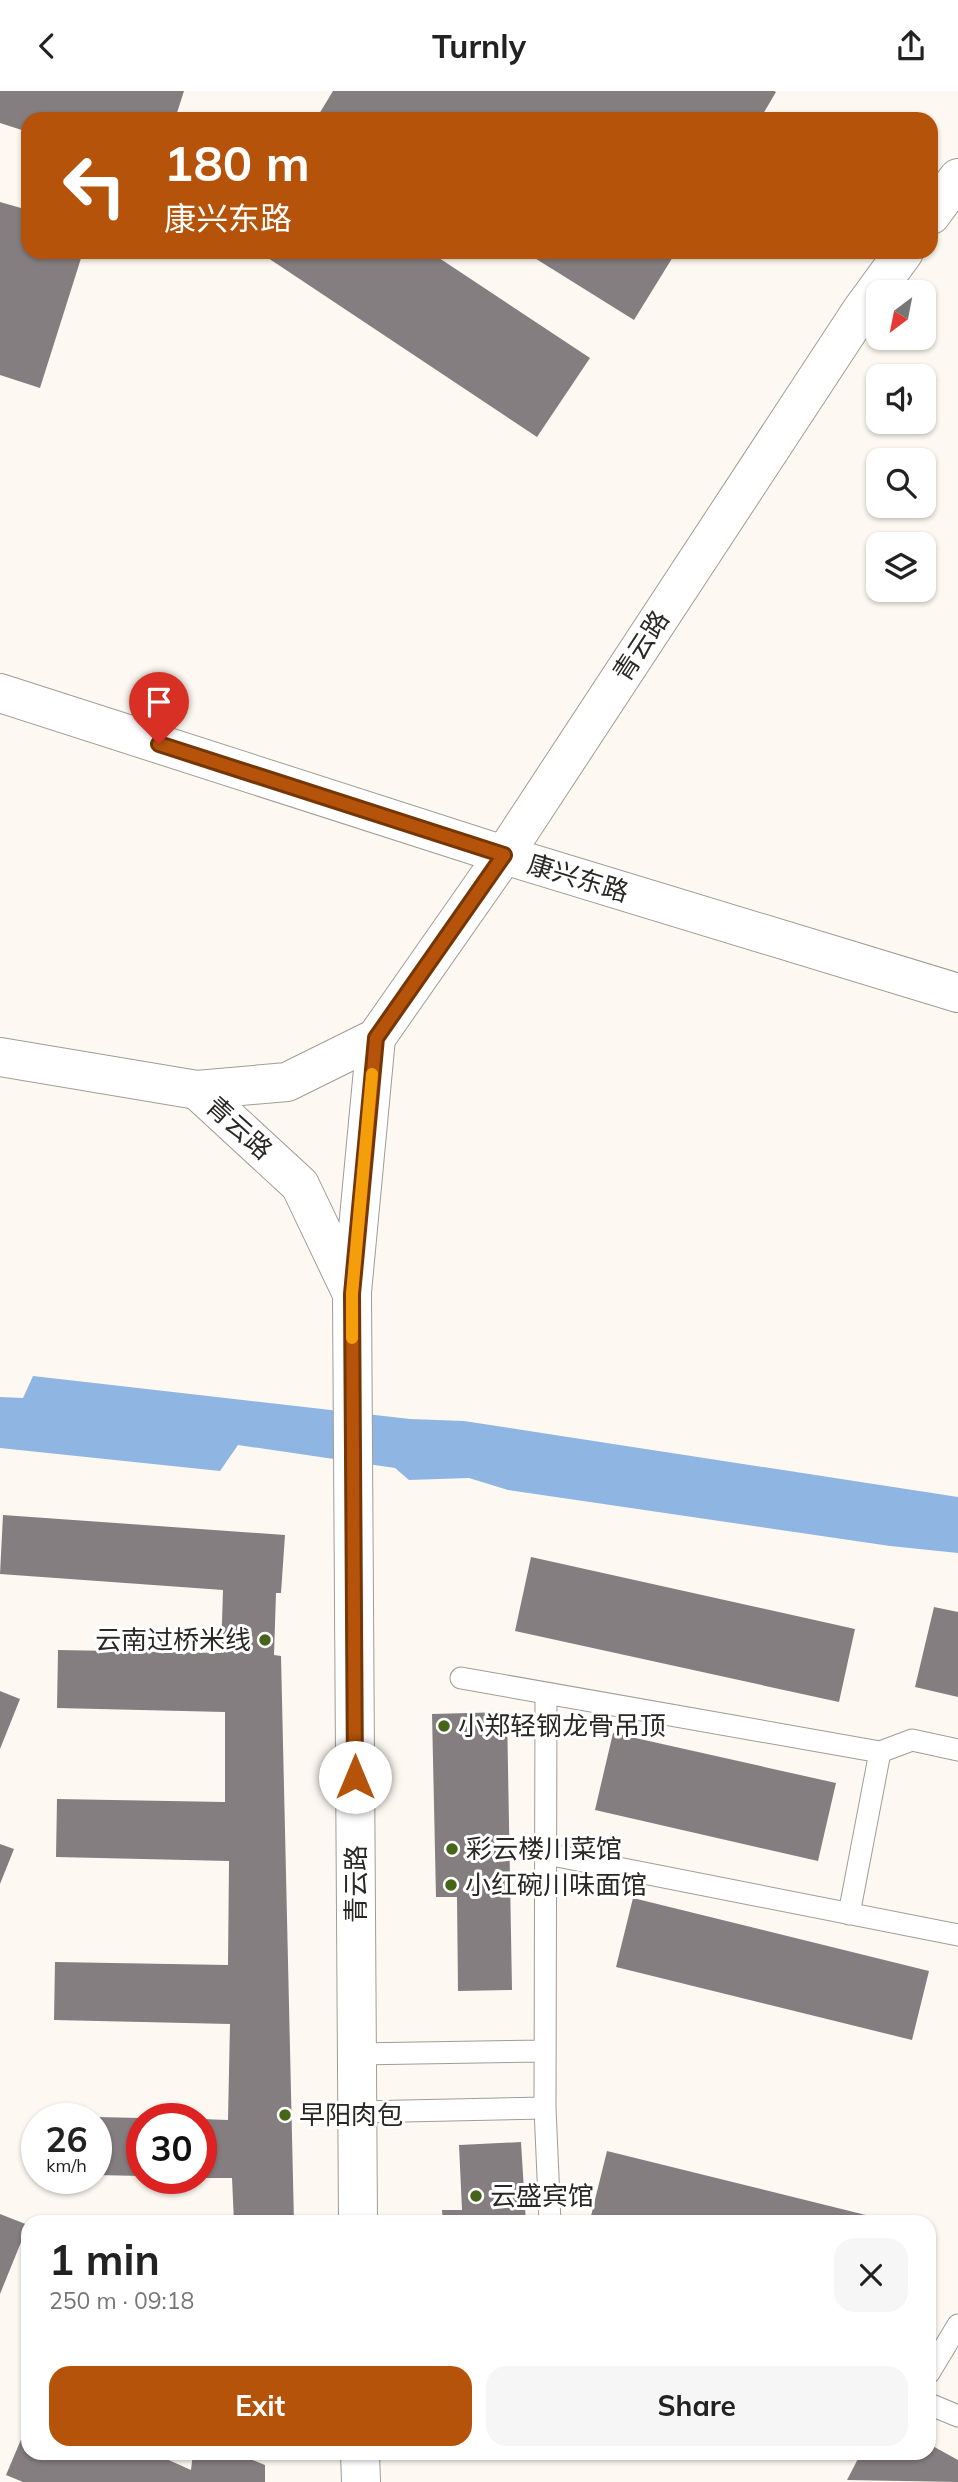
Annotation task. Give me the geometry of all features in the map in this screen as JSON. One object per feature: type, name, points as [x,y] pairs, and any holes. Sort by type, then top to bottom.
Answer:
[{"type":"street","points":[[938,205],[958,178]]},
{"type":"street","name":"青云路","points":[[197,1090],[287,1082],[376,1038],[504,855],[861,311],[899,259]]},
{"type":"street","name":"康兴东路","points":[[0,693],[504,855],[958,993]]},
{"type":"street","name":"青云路","points":[[358,2215],[352,1294],[376,1038]]},
{"type":"street","points":[[0,1057],[197,1090]]},
{"type":"street","name":"青云路","points":[[197,1090],[300,1185],[352,1294]]},
{"type":"street","points":[[360,2460],[361,2482]]},
{"type":"lane","points":[[461,1678],[880,1752],[912,1740],[958,1750]]},
{"type":"lane","points":[[546,1693],[545,2108],[550,2215]]},
{"type":"lane","points":[[849,1914],[880,1752]]},
{"type":"lane","points":[[547,1854],[958,1935]]},
{"type":"lane","points":[[356,2054],[545,2051]]},
{"type":"lane","points":[[357,2112],[545,2108]]},
{"type":"lane","points":[[936,2361],[958,2325]]},
{"type":"lane","points":[[936,2407],[958,2416]]},
{"type":"water","points":[[33,1376],[410,1419],[464,1421],[958,1497],[958,1553],[890,1546],[508,1490],[469,1478],[409,1480],[395,1468],[238,1445],[220,1471],[0,1448],[0,1397],[23,1398]]},
{"type":"building","points":[[0,91],[184,91],[177,112],[21,112],[21,130],[0,123]]},
{"type":"building","points":[[333,91],[776,92],[764,112],[320,112]]},
{"type":"building","points":[[0,202],[21,208],[21,259],[81,259],[40,388],[0,375]]},
{"type":"building","points":[[270,259],[441,259],[590,358],[537,437]]},
{"type":"building","points":[[536,259],[672,259],[634,320]]},
{"type":"building","points":[[3,1515],[285,1535],[281,1593],[276,1593],[274,1655],[281,1656],[294,2215],[234,2215],[232,2178],[217,2178],[217,2120],[228,2120],[230,2024],[54,2020],[55,1962],[228,1965],[229,1861],[56,1857],[57,1799],[225,1802],[225,1712],[57,1708],[58,1650],[221,1653],[223,1590],[0,1574]]},
{"type":"building","points":[[531,1557],[855,1629],[839,1702],[515,1631]]},
{"type":"building","points":[[934,1607],[958,1612],[958,1697],[915,1687]]},
{"type":"building","points":[[0,1691],[20,1699],[0,1749]]},
{"type":"building","points":[[507,1712],[512,1990],[458,1991],[457,1897],[436,1897],[432,1714]]},
{"type":"building","points":[[613,1733],[836,1783],[818,1861],[595,1810]]},
{"type":"building","points":[[0,1844],[14,1849],[0,1884]]},
{"type":"building","points":[[633,1898],[929,1971],[912,2040],[616,1967]]},
{"type":"building","points":[[112,2117],[126,2118],[126,2176],[112,2175]]},
{"type":"building","points":[[521,2142],[526,2215],[442,2215],[442,2210],[462,2210],[459,2145]]},
{"type":"building","points":[[607,2151],[866,2215],[591,2215]]},
{"type":"building","points":[[0,2214],[21,2222],[21,2242],[0,2294]]},
{"type":"building","points":[[21,2440],[21,2460],[169,2460],[191,2470],[192,2460],[252,2460],[265,2465],[265,2482],[23,2482],[6,2475]]},
{"type":"building","points":[[936,2448],[958,2460],[958,2482],[847,2480],[857,2460],[936,2460]]},
{"type":"slow traffic","points":[[352,1338],[352,1294],[372,1074]]},
{"type":"place","name":"云南过桥米线","points":[[265,1640]]},
{"type":"place","name":"小郑轻钢龙骨吊顶","points":[[444,1726]]},
{"type":"place","name":"彩云楼川菜馆","points":[[452,1849]]},
{"type":"place","name":"小红碗川味面馆","points":[[451,1885]]},
{"type":"place","name":"早阳肉包","points":[[285,2115]]},
{"type":"place","name":"云盛宾馆","points":[[476,2196]]},
{"type":"route","points":[[159,744],[504,855],[376,1038],[352,1294],[355,1777]]}]
